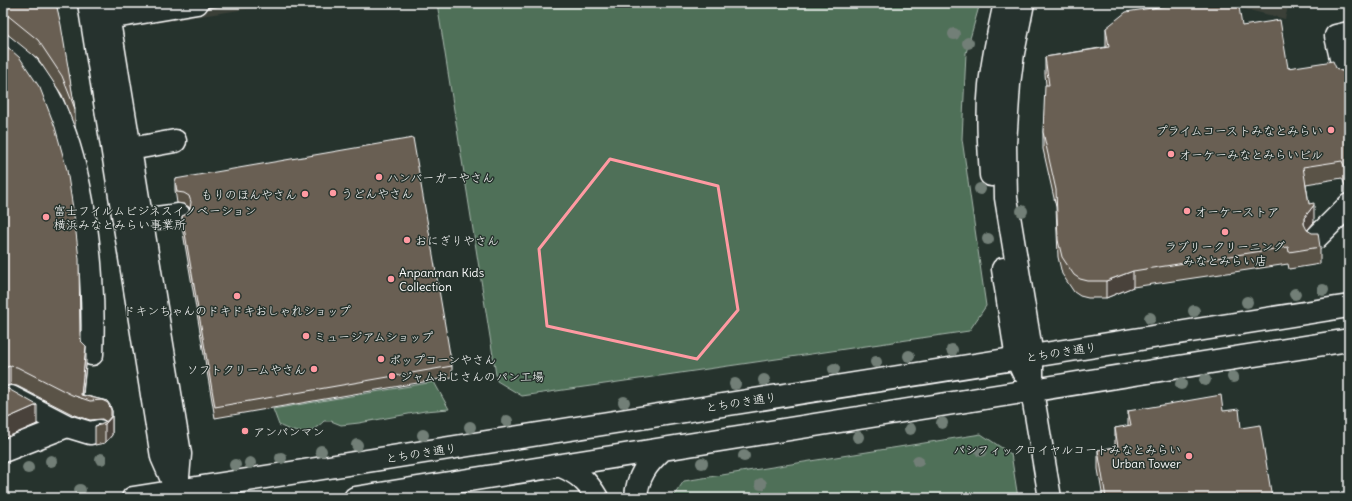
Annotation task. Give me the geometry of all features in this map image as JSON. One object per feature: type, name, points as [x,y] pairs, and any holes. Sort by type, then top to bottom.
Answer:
[{"type":"street","points":[[89,3],[162,456],[177,491]]},
{"type":"street","points":[[177,491],[180,454],[107,11],[197,3]]},
{"type":"street","points":[[1005,3],[996,44],[990,87],[988,136],[994,206],[1032,391],[1050,498]]},
{"type":"street","points":[[1023,3],[1013,53],[1004,144],[1006,198],[1025,358]]},
{"type":"street","points":[[1345,76],[1336,36],[1349,33]]},
{"type":"street","points":[[3,46],[13,52],[29,69],[42,87],[54,108],[70,152],[86,220],[92,312],[92,354]]},
{"type":"street","points":[[130,148],[175,141]]},
{"type":"street","points":[[1316,238],[1349,205]]},
{"type":"street","points":[[141,220],[179,214]]},
{"type":"street","name":"とちのき通り","points":[[133,498],[1349,306]]},
{"type":"street","points":[[355,498],[1349,340]]},
{"type":"street","points":[[11,397],[67,426],[90,433],[99,431]]},
{"type":"street","points":[[3,451],[67,426]]},
{"type":"street","points":[[636,498],[638,483],[645,466],[663,449]]},
{"type":"street","points":[[561,466],[575,472],[586,482],[597,498]]},
{"type":"highlighted area","points":[[610,159],[718,186],[738,310],[697,359],[547,326],[539,249]]},
{"type":"shaded area","points":[[126,3],[285,3],[130,27]]},
{"type":"shaded area","points":[[1221,3],[1289,3],[1285,19]]},
{"type":"green space","points":[[437,3],[980,3],[966,53],[962,139],[986,306],[969,331],[522,396],[497,381]]},
{"type":"green space","points":[[434,382],[449,409],[425,411],[341,425],[331,421],[324,421],[313,429],[297,432],[279,425],[273,409]]},
{"type":"green space","points":[[981,434],[1011,454],[1018,498],[672,498],[684,481]]},
{"type":"building","points":[[3,3],[56,3],[75,109],[62,76],[38,40],[6,14],[3,14]]},
{"type":"building","name":"オーケーみなとみらいビル","points":[[1184,3],[1226,3],[1239,7],[1242,26],[1280,20],[1288,68],[1333,61],[1336,68],[1341,71],[1349,70],[1349,176],[1342,161],[1303,167],[1309,204],[1314,203],[1304,218],[1304,224],[1307,230],[1312,233],[1318,233],[1320,247],[1289,252],[1288,247],[1133,271],[1106,281],[1088,281],[1080,279],[1074,275],[1062,257],[1058,240],[1056,190],[1043,132],[1045,85],[1049,85],[1045,57],[1109,47],[1106,28],[1126,12]]},
{"type":"building","points":[[3,43],[20,58],[40,88],[55,127],[67,170],[79,259],[80,335],[81,341],[86,346],[81,395],[107,401],[110,405],[112,411],[112,416],[105,424],[95,426],[107,421],[111,416],[111,410],[108,403],[102,400],[90,401],[72,395],[17,367],[10,366],[3,369]]},
{"type":"building","points":[[413,138],[452,366],[215,407],[182,216],[187,214],[190,209],[191,202],[189,196],[184,193],[177,192],[175,179]]},
{"type":"building","points":[[3,386],[37,405],[3,420]]},
{"type":"building","name":"パシフィックロイヤルコートみなとみらい Urban Tower","points":[[1221,395],[1223,411],[1239,409],[1241,428],[1260,425],[1272,498],[1106,498],[1098,450],[1118,447],[1115,428],[1131,425],[1128,411]]},
{"type":"place","name":"プライムコーストみなとみらい","points":[[1331,130]]},
{"type":"place","name":"オーケーみなとみらいビル","points":[[1171,154]]},
{"type":"place","name":"ハンバーガーやさん","points":[[379,177]]},
{"type":"place","name":"うどんやさん","points":[[333,193]]},
{"type":"place","name":"もりのほんやさん","points":[[305,194]]},
{"type":"place","name":"オーケーストア","points":[[1187,211]]},
{"type":"place","name":"富士フイルムビジネスイノベーション 横浜みなとみらい事業所","points":[[46,217]]},
{"type":"place","name":"ラブリークリーニング みなとみらい店","points":[[1225,232]]},
{"type":"place","name":"おにぎりやさん","points":[[407,240]]},
{"type":"place","name":"Anpanman Kids Collection","points":[[391,279]]},
{"type":"place","name":"ドキンちゃんのドキドキおしゃれショップ","points":[[237,296]]},
{"type":"place","name":"ミュージアムショップ","points":[[306,336]]},
{"type":"place","name":"ポップコーンやさん","points":[[381,359]]},
{"type":"place","name":"ソフトクリームやさん","points":[[314,369]]},
{"type":"place","name":"ジャムおじさんのパン工場","points":[[392,376]]},
{"type":"place","name":"アンパンマン","points":[[245,431]]},
{"type":"place","name":"パシフィックロイヤルコートみなとみらい Urban Tower","points":[[1189,456]]}]
